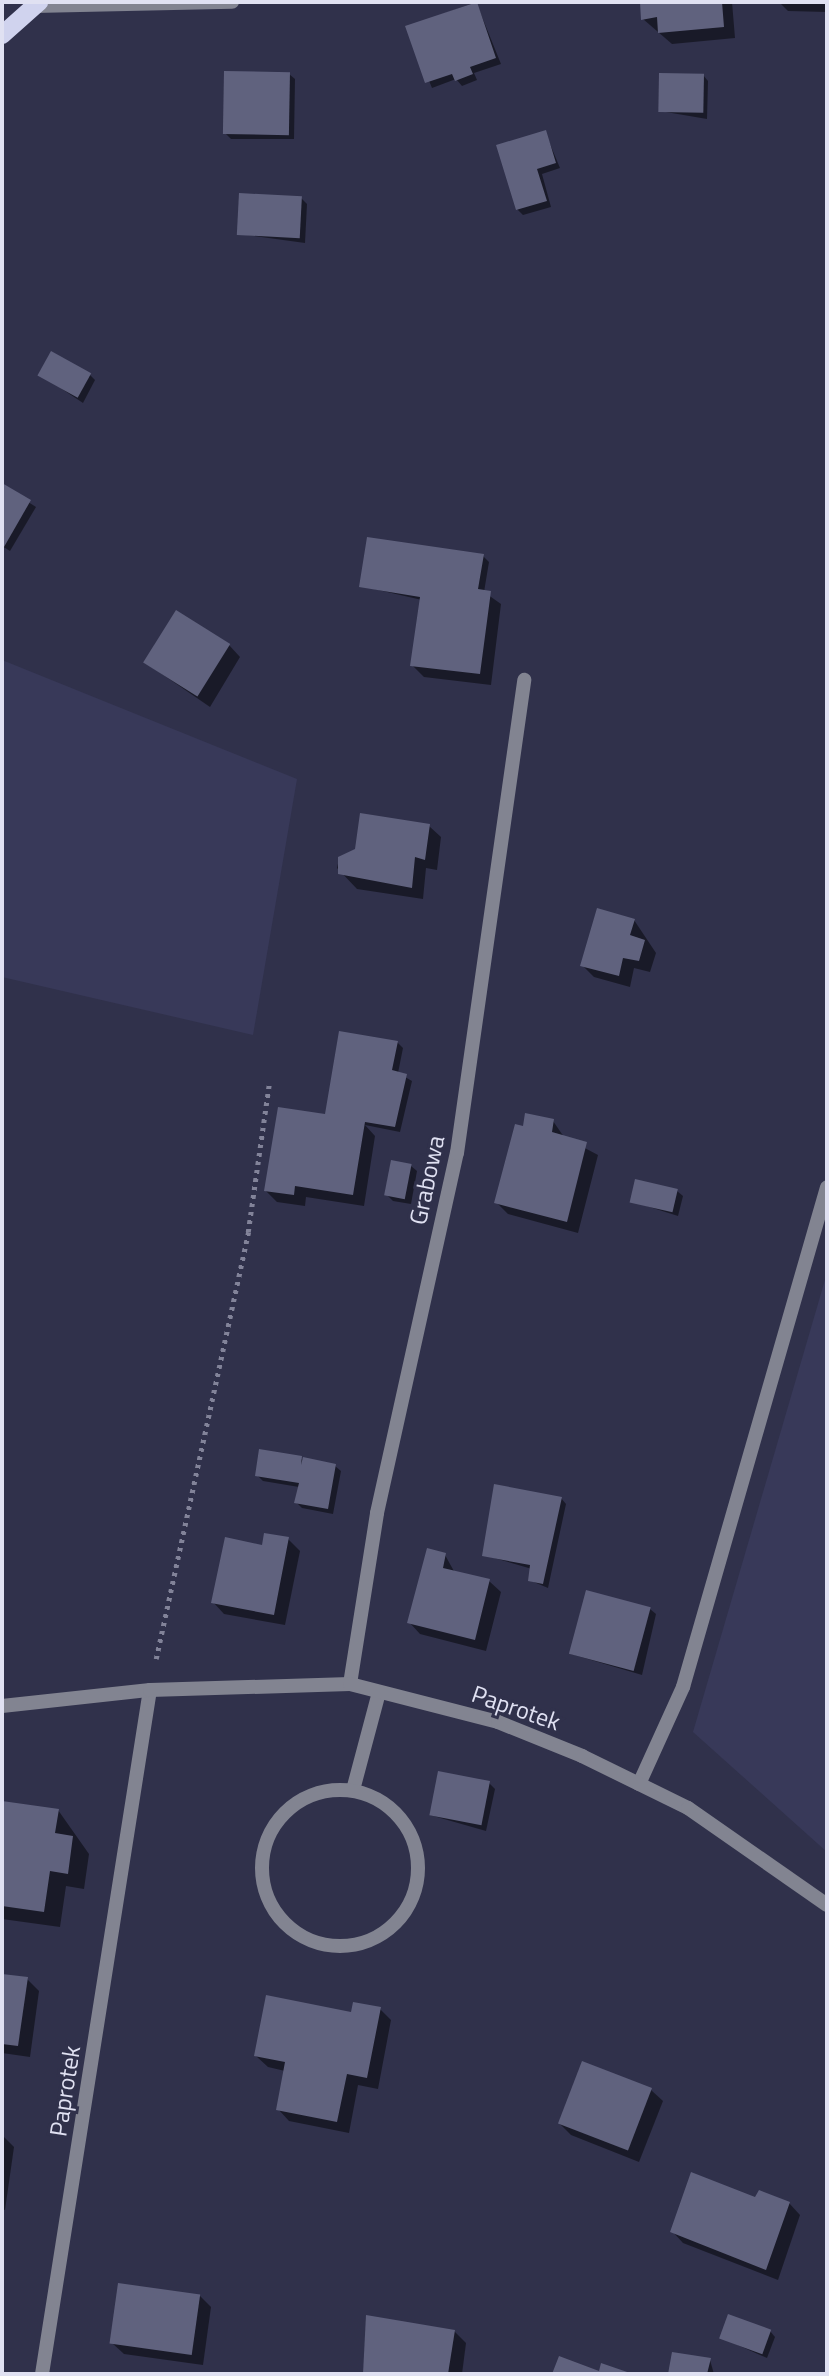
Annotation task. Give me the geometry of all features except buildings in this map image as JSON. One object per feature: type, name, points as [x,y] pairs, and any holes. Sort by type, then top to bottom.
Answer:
[{"type":"main road","points":[[2,35],[36,4]]},
{"type":"street","points":[[36,4],[225,2]]},
{"type":"street","name":"Grabowa","points":[[350,1684],[377,1513],[457,1153],[524,680]]},
{"type":"street","points":[[639,1784],[683,1687],[827,1187]]},
{"type":"street","name":"Paprotek","points":[[2,1706],[150,1690],[350,1684],[498,1722],[639,1784],[688,1808],[827,1905]]},
{"type":"street","name":"Paprotek","points":[[42,2374],[150,1690]]},
{"type":"street","points":[[354,1790],[379,1692]]},
{"type":"street","points":[[354,1790],[382,1801],[404,1821],[417,1849],[418,1879],[409,1908],[389,1930],[363,1944],[334,1947],[305,1939],[282,1922],[267,1896],[261,1864],[270,1832],[291,1807],[320,1792],[354,1790]]},
{"type":"path","points":[[150,1690],[248,1232],[269,1085]]},
{"type":"shaded area","points":[[2,660],[297,779],[253,1035],[2,977]]},
{"type":"shaded area","points":[[827,1273],[827,1852],[693,1732]]}]
